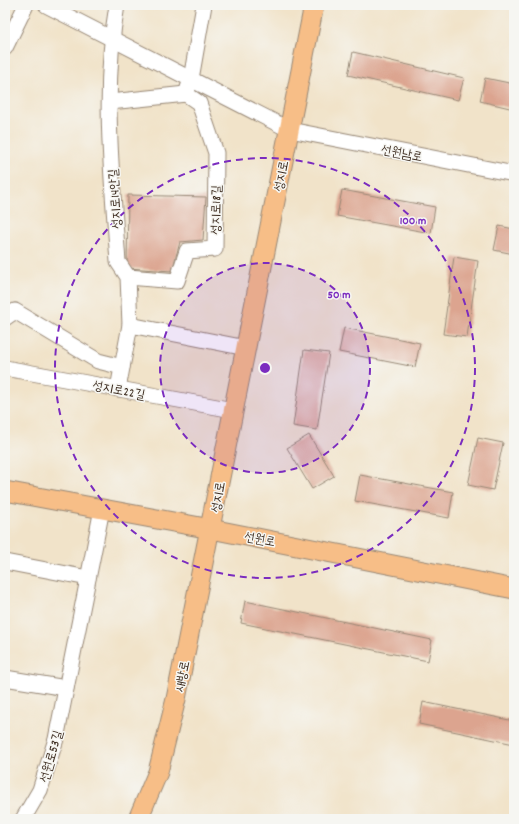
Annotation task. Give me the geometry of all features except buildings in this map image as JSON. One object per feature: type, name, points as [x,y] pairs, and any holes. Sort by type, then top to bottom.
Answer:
[{"type":"main road","name":"성지로","points":[[211,529],[233,410],[314,5]]},
{"type":"main road","name":"선원로","points":[[5,491],[211,529],[514,589]]},
{"type":"main road","name":"새방로","points":[[138,819],[158,772],[176,699],[211,529]]},
{"type":"street","points":[[5,48],[26,5]]},
{"type":"street","points":[[46,5],[290,130]]},
{"type":"street","name":"성지로14안길","points":[[117,5],[111,38],[109,137],[118,262],[128,277],[130,325],[118,389]]},
{"type":"street","points":[[110,102],[186,94],[191,79],[204,5]]},
{"type":"street","name":"성지로18길","points":[[128,277],[177,281],[187,251],[215,248],[216,153],[199,103],[186,94]]},
{"type":"street","name":"선원남로","points":[[290,130],[514,174]]},
{"type":"street","name":"성지로22길","points":[[5,318],[15,310],[98,361],[122,367]]},
{"type":"street","points":[[130,325],[246,348]]},
{"type":"street","name":"성지로22길","points":[[5,368],[233,410]]},
{"type":"street","name":"선원로53길","points":[[23,819],[40,790],[54,746],[102,509]]},
{"type":"street","points":[[5,562],[88,578]]},
{"type":"street","points":[[5,678],[66,688]]}]
